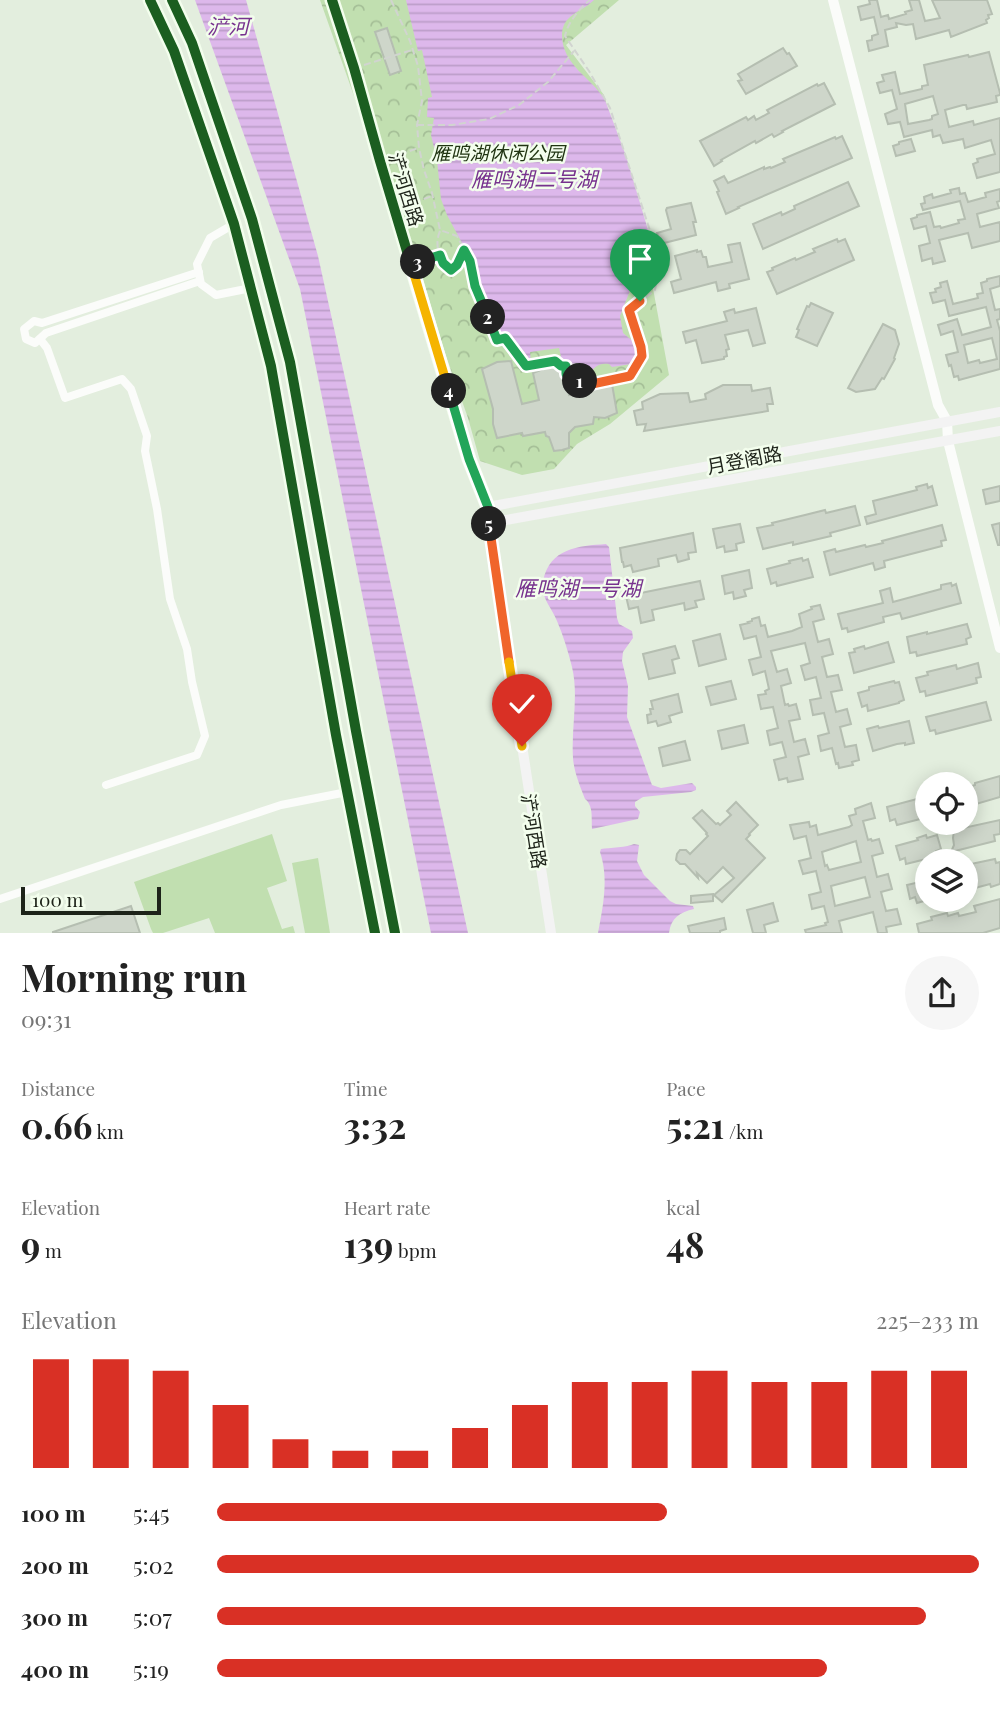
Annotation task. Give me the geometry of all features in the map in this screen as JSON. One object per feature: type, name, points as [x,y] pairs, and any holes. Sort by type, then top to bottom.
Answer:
[{"type":"main road","name":"月登阁路","points":[[488,507],[1000,412]]},
{"type":"main road","name":"月登阁路","points":[[489,523],[1000,432]]},
{"type":"main road","name":"浐河西路","points":[[488,507],[551,933]]},
{"type":"street","points":[[150,0],[174,51],[234,224],[271,366],[347,792],[375,933]]},
{"type":"street","name":"浐河西路","points":[[332,0],[469,459],[488,507]]},
{"type":"street","points":[[833,0],[938,405],[947,421],[948,441],[1000,648]]},
{"type":"street","points":[[234,224],[210,237],[197,264],[201,284],[216,295],[251,288]]},
{"type":"street","points":[[200,276],[46,333],[35,343],[26,339],[24,328],[34,321],[43,323],[200,276]]},
{"type":"street","points":[[40,339],[47,348],[65,398],[122,379],[131,389],[146,436],[145,451],[157,509],[170,599],[187,649],[205,736],[197,755],[106,785]]},
{"type":"street","points":[[0,899],[281,805],[347,792]]},
{"type":"path","points":[[391,0],[418,66],[422,101],[417,125],[419,148],[433,195],[440,230],[436,240],[443,263],[451,270],[457,265],[464,250]]},
{"type":"path","points":[[440,230],[457,236],[470,261],[475,286],[497,340],[505,338],[526,366],[555,361],[566,366],[566,374],[578,372],[580,384],[630,376],[642,356],[629,310],[655,290],[658,272],[656,249],[610,108],[565,36],[567,27],[590,0]]},
{"type":"path","points":[[354,68],[413,50]]},
{"type":"path","points":[[417,125],[452,125],[488,119],[519,105],[548,82],[575,50]]},
{"type":"path","points":[[380,161],[419,148]]},
{"type":"path","points":[[394,209],[433,195]]},
{"type":"path","points":[[411,264],[440,255]]},
{"type":"green space","name":"雁鸣湖休闲公园","points":[[320,0],[619,0],[566,45],[604,95],[645,245],[669,375],[610,424],[577,444],[554,469],[522,475],[480,461],[468,418]]},
{"type":"green space","points":[[272,834],[287,881],[267,888],[282,929],[293,926],[295,933],[215,933],[209,918],[163,933],[153,933],[134,882]]},
{"type":"green space","points":[[318,858],[330,933],[305,933],[292,863]]},
{"type":"water","name":"浐河","points":[[195,0],[246,0],[318,256],[468,933],[431,933],[300,289]]},
{"type":"water","name":"雁鸣湖二号湖","points":[[406,0],[594,0],[567,20],[562,36],[572,63],[605,100],[626,156],[651,240],[650,252],[640,265],[620,316],[623,333],[635,343],[636,356],[631,364],[612,367],[609,364],[601,364],[586,376],[584,366],[580,363],[563,365],[559,348],[530,352],[531,364],[526,364],[505,334],[502,335],[488,309],[441,199],[431,135],[434,118],[427,117],[428,98],[432,97],[422,50],[418,51]]},
{"type":"water","name":"雁鸣湖一号湖","points":[[606,544],[609,547],[617,618],[619,624],[632,631],[633,638],[623,652],[622,661],[628,686],[627,717],[652,785],[661,788],[692,783],[696,790],[643,797],[635,802],[640,812],[638,819],[592,829],[591,809],[581,789],[574,763],[575,689],[572,667],[555,616],[545,597],[543,581],[547,570],[559,555],[576,548]]},
{"type":"water","points":[[639,845],[637,861],[644,875],[670,901],[693,906],[694,909],[677,916],[669,933],[598,933],[605,882],[601,849]]},
{"type":"building","points":[[869,0],[877,0],[881,17],[888,15],[889,19],[912,10],[909,0],[919,0],[925,21],[940,18],[932,0],[987,0],[992,14],[988,15],[987,23],[951,37],[949,30],[916,39],[913,24],[896,23],[897,27],[885,30],[888,46],[869,51],[867,41],[878,34],[874,17],[861,20],[858,7],[870,4]]},
{"type":"building","points":[[387,28],[401,71],[390,75],[375,32]]},
{"type":"building","points":[[783,48],[797,66],[746,94],[738,81],[742,80],[738,74]]},
{"type":"building","points":[[989,52],[1000,93],[996,96],[997,102],[967,109],[966,105],[963,105],[945,110],[949,127],[973,121],[974,125],[1000,118],[1000,172],[977,178],[973,164],[978,162],[977,159],[995,154],[991,140],[965,148],[963,139],[943,143],[940,135],[933,137],[932,130],[904,137],[900,122],[888,124],[885,114],[897,109],[892,90],[880,93],[877,83],[884,81],[882,75],[895,72],[900,94],[922,89],[922,86],[928,85],[924,65],[968,55],[969,57]],"holes":[[[933,96],[938,114],[932,116],[932,119],[908,124],[905,104]]]},
{"type":"building","points":[[824,83],[835,104],[774,137],[772,134],[756,143],[755,141],[714,166],[700,141],[746,117],[748,120],[754,116],[756,120],[769,113],[767,110]]},
{"type":"building","points":[[842,136],[852,158],[726,214],[714,181],[724,176],[728,183],[764,167],[771,168],[785,162],[783,159]]},
{"type":"building","points":[[911,139],[915,151],[896,156],[893,146]]},
{"type":"building","points":[[848,182],[859,206],[763,249],[753,224],[781,212],[782,215],[795,209],[794,206]]},
{"type":"building","points":[[959,188],[960,194],[965,193],[968,202],[986,197],[985,193],[1000,189],[1000,201],[997,202],[999,208],[977,214],[980,227],[1000,222],[1000,241],[972,248],[968,233],[939,240],[945,261],[933,264],[932,258],[922,261],[919,246],[930,243],[926,226],[914,229],[911,219],[930,212],[934,227],[959,223],[958,220],[965,219],[960,201],[923,210],[921,204],[925,203],[924,197],[932,194],[933,198]]},
{"type":"building","points":[[691,203],[696,235],[660,244],[657,233],[671,229],[667,208]]},
{"type":"building","points":[[837,239],[838,242],[845,239],[854,260],[777,294],[767,272],[795,258],[796,260],[815,252],[813,249]]},
{"type":"building","points":[[740,243],[749,279],[729,284],[730,288],[718,291],[716,282],[674,293],[671,282],[681,279],[675,256],[701,251],[703,257],[706,257],[708,267],[732,262],[728,245]]},
{"type":"building","points":[[1000,276],[1000,286],[990,289],[995,310],[1000,309],[1000,319],[997,320],[1000,331],[1000,369],[959,380],[958,376],[954,377],[946,355],[958,352],[953,331],[941,335],[938,325],[957,319],[962,335],[991,327],[986,307],[949,316],[945,300],[933,303],[930,293],[936,292],[935,289],[941,287],[940,283],[947,281],[953,304],[978,298],[977,294],[983,293],[981,283]],"holes":[[[992,338],[997,359],[968,363],[964,345]]]},
{"type":"building","points":[[811,303],[833,313],[817,346],[796,337],[807,306]]},
{"type":"building","points":[[756,308],[765,343],[753,346],[748,330],[725,335],[729,349],[726,350],[727,356],[702,363],[696,340],[686,343],[683,332],[727,321],[724,312],[734,309],[735,313]]},
{"type":"building","points":[[883,324],[895,330],[899,344],[895,359],[875,389],[856,392],[848,388]]},
{"type":"building","points":[[511,361],[522,404],[539,400],[533,373],[548,367],[564,368],[569,395],[588,391],[587,389],[599,383],[612,384],[617,413],[605,418],[594,417],[593,424],[575,427],[569,433],[569,448],[562,450],[554,451],[545,432],[497,438],[493,409],[482,369],[497,362]]},
{"type":"building","points":[[723,385],[751,385],[752,391],[770,388],[773,404],[767,404],[768,411],[644,431],[646,424],[637,425],[634,411],[643,409],[642,402],[660,394],[688,393],[690,402],[706,399],[705,394]]},
{"type":"building","points":[[927,484],[928,488],[932,486],[937,505],[867,524],[865,517],[876,514],[873,501],[917,490],[916,487]]},
{"type":"building","points":[[1000,486],[1000,501],[986,504],[983,490]]},
{"type":"building","points":[[855,506],[860,525],[830,533],[831,536],[763,549],[757,528],[825,510],[826,513]]},
{"type":"building","points":[[1000,523],[1000,545],[998,545],[992,525]]},
{"type":"building","points":[[740,524],[744,542],[736,544],[737,550],[725,552],[724,546],[717,548],[713,529]]},
{"type":"building","points":[[942,525],[946,540],[941,541],[942,546],[884,561],[885,567],[875,570],[873,563],[830,575],[824,552],[865,545],[866,547]]},
{"type":"building","points":[[693,533],[696,552],[688,553],[689,559],[678,562],[676,555],[658,559],[659,566],[633,572],[631,565],[624,567],[620,548]]},
{"type":"building","points":[[802,558],[803,561],[808,559],[813,577],[777,586],[776,582],[771,584],[767,569]]},
{"type":"building","points":[[749,570],[752,588],[744,590],[746,596],[734,599],[733,592],[725,594],[722,576]]},
{"type":"building","points":[[700,581],[704,599],[695,601],[697,607],[685,610],[684,603],[652,610],[654,620],[641,623],[638,607],[629,609],[626,596]]},
{"type":"building","points":[[951,583],[952,586],[956,584],[961,603],[902,619],[900,613],[883,617],[884,622],[848,632],[847,628],[842,629],[838,614],[883,603],[880,591],[890,588],[893,602],[941,589],[941,585]]},
{"type":"building","points":[[820,605],[824,619],[813,622],[818,642],[829,639],[833,654],[822,657],[827,677],[838,675],[842,690],[831,692],[836,712],[847,709],[851,724],[840,727],[845,747],[856,745],[859,760],[852,762],[853,765],[839,768],[832,748],[821,751],[818,736],[829,733],[824,713],[813,715],[810,700],[821,698],[816,677],[805,680],[801,666],[810,663],[805,643],[771,651],[777,672],[787,669],[791,683],[781,686],[785,705],[796,704],[800,719],[789,721],[794,742],[805,739],[809,754],[798,757],[803,779],[788,782],[787,778],[779,780],[774,760],[786,757],[782,742],[770,745],[767,731],[778,728],[773,707],[761,709],[758,695],[766,694],[765,691],[769,689],[765,671],[753,675],[749,660],[761,657],[756,636],[744,639],[740,625],[759,617],[761,626],[765,625],[768,637],[792,631],[802,627],[799,614]]},
{"type":"building","points":[[967,624],[971,637],[966,639],[967,644],[917,656],[916,652],[910,653],[907,637]]},
{"type":"building","points":[[720,634],[726,659],[699,666],[693,641]]},
{"type":"building","points":[[888,642],[894,662],[854,673],[849,653],[864,646],[865,649]]},
{"type":"building","points":[[675,646],[679,658],[672,660],[675,673],[649,679],[643,654]]},
{"type":"building","points":[[978,663],[981,677],[976,678],[977,683],[926,696],[925,691],[920,692],[916,678],[928,675],[927,672],[956,665],[957,669]]},
{"type":"building","points":[[731,681],[736,699],[711,705],[706,687]]},
{"type":"building","points":[[899,682],[904,700],[868,711],[867,705],[862,707],[858,693],[869,690],[869,687]]},
{"type":"building","points":[[678,694],[682,712],[669,716],[671,722],[658,726],[656,721],[648,723],[647,715],[651,714],[650,709],[653,709],[651,701]]},
{"type":"building","points":[[986,702],[991,720],[936,734],[935,730],[930,731],[926,717]]},
{"type":"building","points":[[909,721],[914,743],[897,744],[873,751],[867,729]]},
{"type":"building","points":[[744,725],[748,743],[722,749],[718,731]]},
{"type":"building","points":[[685,741],[690,760],[663,766],[659,748]]},
{"type":"building","points":[[1000,776],[1000,797],[978,803],[978,782]]},
{"type":"building","points":[[915,799],[915,820],[897,825],[895,819],[890,821],[887,807]]},
{"type":"building","points":[[736,802],[758,825],[746,839],[765,858],[722,902],[714,895],[734,878],[723,867],[707,883],[685,864],[676,860],[680,850],[686,850],[690,854],[708,836],[693,818],[702,810],[720,825],[731,815],[727,811]]},
{"type":"building","points":[[871,803],[875,818],[863,821],[868,840],[879,839],[883,853],[872,856],[877,877],[888,874],[892,889],[881,892],[886,911],[897,909],[901,924],[886,927],[887,933],[878,933],[873,912],[839,921],[842,933],[806,933],[805,930],[826,925],[828,922],[824,906],[812,909],[809,895],[821,892],[816,871],[803,874],[799,861],[811,858],[806,836],[794,839],[790,825],[809,822],[810,827],[816,825],[818,835],[852,825],[849,816],[856,814],[855,809]],"holes":[[[856,841],[861,862],[829,870],[827,865],[825,866],[822,852]],[[865,877],[870,897],[835,906],[831,886]]]},
{"type":"building","points":[[1000,820],[1000,834],[994,835],[995,841],[952,849],[953,835],[978,835],[978,825]]},
{"type":"building","points":[[937,835],[941,849],[915,849],[915,862],[906,864],[905,858],[900,860],[896,846],[918,840],[917,838]]},
{"type":"building","points":[[995,859],[996,863],[1000,862],[1000,884],[978,887],[978,863]]},
{"type":"building","points":[[915,883],[915,897],[910,899],[907,885]]},
{"type":"building","points":[[713,894],[713,901],[691,903],[691,896]]},
{"type":"building","points":[[1000,899],[1000,928],[983,933],[919,933],[917,924],[932,920],[931,917],[947,913],[948,916],[958,913],[959,916],[978,912],[978,905]]},
{"type":"building","points":[[773,903],[778,921],[764,925],[766,933],[753,933],[747,910]]},
{"type":"building","points":[[131,906],[140,933],[53,933],[53,932]]},
{"type":"building","points":[[724,918],[726,929],[720,933],[690,933],[688,926]]},
{"type":"cycle path","points":[[150,0],[174,51],[234,224],[271,366],[336,735],[375,933]]},
{"type":"cycle path","points":[[172,0],[192,43],[252,219],[290,362],[395,933]]},
{"type":"cycle path","points":[[332,0],[469,459],[488,507]]},
{"type":"route","points":[[522,746],[490,537],[488,507],[469,459],[411,264],[440,255],[443,263],[451,270],[457,265],[464,250],[497,340],[505,338],[526,366],[555,361],[566,366],[566,374],[578,372],[580,384],[630,376],[642,356],[629,310],[640,301]]}]
